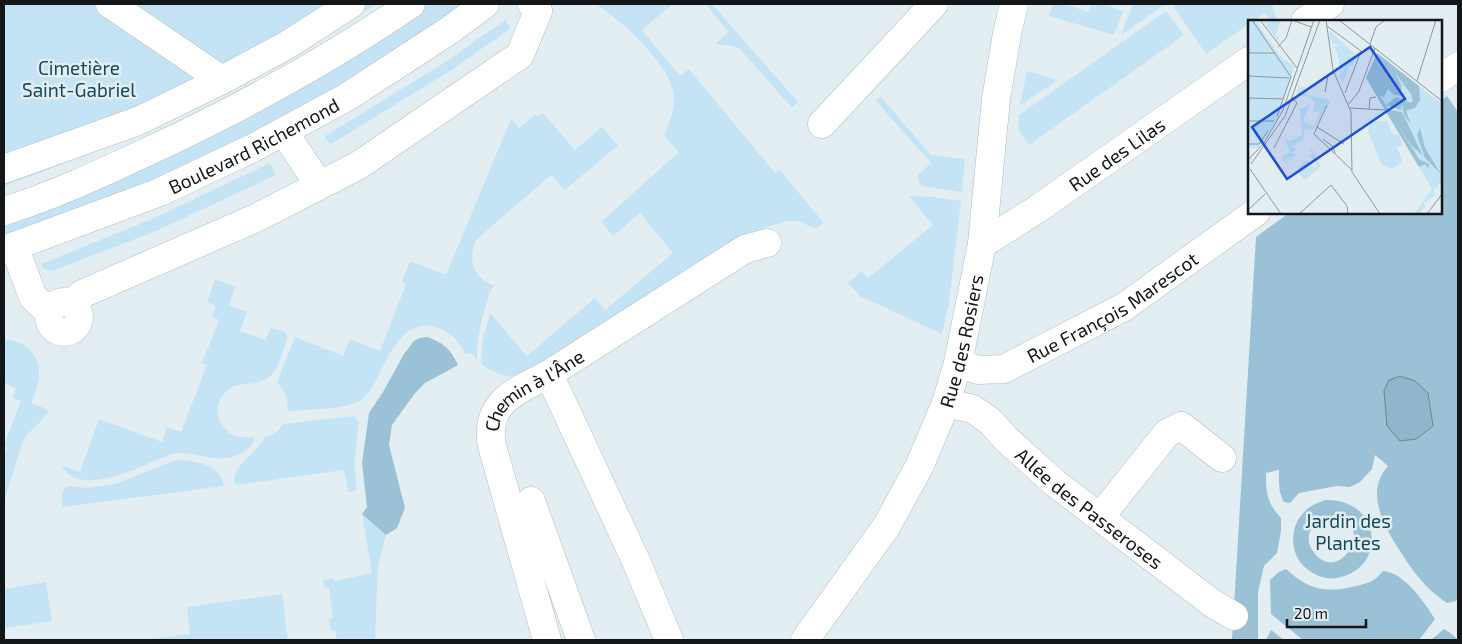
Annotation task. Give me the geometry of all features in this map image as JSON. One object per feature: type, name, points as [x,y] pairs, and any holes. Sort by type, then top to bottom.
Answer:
[{"type":"street","points":[[110,4],[222,80]]},
{"type":"street","points":[[4,169],[138,121],[222,80],[287,45],[351,4]]},
{"type":"street","points":[[4,211],[113,168],[204,126],[366,35],[412,4]]},
{"type":"street","name":"Boulevard Richemond","points":[[9,248],[160,192],[284,132],[391,70],[485,4]]},
{"type":"street","points":[[9,248],[33,298],[61,308],[82,294],[258,217],[359,165],[520,55],[538,11],[532,4]]},
{"type":"street","points":[[822,124],[934,4]]},
{"type":"street","points":[[1306,20],[1330,4]]},
{"type":"street","name":"Rue des Rosiers","points":[[805,640],[886,527],[919,467],[946,402],[958,363],[982,244],[1006,6]]},
{"type":"street","name":"Rue des Lilas","points":[[982,244],[1033,204],[1248,61]]},
{"type":"street","points":[[1442,77],[1458,66]]},
{"type":"street","points":[[284,132],[319,185]]},
{"type":"street","name":"Rue François Marescot","points":[[958,363],[978,370],[1004,368],[1124,307],[1253,214]]},
{"type":"street","name":"Chemin à l'Âne","points":[[547,640],[492,446],[489,432],[491,420],[502,401],[522,387],[549,374],[745,249],[767,242]]},
{"type":"street","points":[[549,374],[636,561],[669,640]]},
{"type":"street","name":"Allée des Passeroses","points":[[946,402],[973,409],[991,422],[1006,439],[1056,483],[1212,603],[1234,616]]},
{"type":"street","points":[[1100,517],[1167,433],[1181,426],[1222,458]]},
{"type":"street","points":[[531,501],[581,640]]},
{"type":"street","points":[[538,611],[568,602]]},
{"type":"green space","name":"Cimetière Saint-Gabriel","points":[[4,4],[376,4],[291,59],[116,144],[4,186]]},
{"type":"green space","points":[[427,4],[467,4],[401,49],[272,126],[136,190],[4,239],[4,219],[410,16]]},
{"type":"green space","points":[[595,4],[673,4],[642,30],[680,76],[689,69],[775,173],[779,169],[824,223],[816,229],[798,221],[788,221],[765,227],[717,253],[539,368],[518,376],[501,374],[492,371],[481,363],[482,343],[490,313],[527,356],[595,298],[605,310],[673,253],[640,213],[613,236],[601,222],[679,152],[664,136],[674,102],[673,91],[662,67],[629,30]]},
{"type":"green space","points":[[705,4],[712,4],[798,102],[792,108],[740,49],[733,46],[715,44],[729,32]]},
{"type":"green space","points":[[1053,4],[1065,4],[1088,12],[1092,4],[1111,4],[1110,6],[1123,11],[1114,35],[1049,16]]},
{"type":"green space","points":[[1133,4],[1166,4],[1121,35]]},
{"type":"green space","points":[[1176,4],[1272,4],[1277,20],[1270,20],[1265,13],[1254,20],[1248,20],[1248,25],[1206,54],[1173,6]]},
{"type":"green space","points":[[1166,11],[1184,35],[1029,145],[1018,128],[1019,115]]},
{"type":"green space","points":[[505,20],[511,28],[450,71],[331,144],[325,139],[325,136],[444,63]]},
{"type":"green space","points":[[1027,71],[1058,80],[1020,105]]},
{"type":"green space","points":[[881,97],[931,155],[965,159],[962,192],[921,186],[917,176],[931,163],[876,101]]},
{"type":"green space","points":[[543,113],[575,150],[602,127],[618,145],[565,190],[551,175],[476,240],[472,254],[474,268],[481,278],[494,286],[489,293],[481,323],[477,360],[471,353],[465,354],[458,342],[443,330],[427,326],[416,327],[399,340],[369,392],[360,401],[345,406],[288,411],[286,395],[277,382],[295,337],[343,356],[350,339],[380,351],[406,284],[402,282],[410,261],[446,275],[511,119],[519,128],[535,115],[538,117]]},
{"type":"green space","points":[[270,163],[276,175],[156,231],[52,271],[43,269],[41,264],[152,219]]},
{"type":"green space","points":[[909,196],[961,201],[949,303],[942,334],[860,296],[848,283],[862,271],[868,278],[933,225]]},
{"type":"green space","points":[[215,279],[235,287],[229,305],[247,312],[240,331],[265,340],[271,328],[285,332],[288,336],[279,364],[269,377],[256,383],[230,388],[219,402],[218,417],[225,428],[237,436],[253,437],[254,441],[252,444],[243,452],[225,458],[181,453],[172,454],[111,477],[86,480],[71,476],[61,465],[80,472],[99,419],[162,442],[167,427],[181,432],[207,365],[202,363],[219,320],[212,317],[216,306],[207,302]]},
{"type":"green space","points":[[4,340],[18,342],[35,356],[38,362],[39,377],[31,403],[49,410],[23,440],[4,502],[4,456],[7,447],[4,445],[21,401],[13,398],[16,388],[4,383]]},
{"type":"green space","points":[[354,416],[359,423],[354,463],[357,491],[348,492],[344,470],[235,485],[236,472],[240,466],[265,437],[273,435],[284,424]]},
{"type":"green space","points":[[182,460],[202,463],[214,469],[222,479],[224,486],[63,507],[62,495],[68,486],[88,488],[115,484],[174,461]]},
{"type":"green space","points":[[362,514],[386,535],[378,566],[375,640],[337,640],[335,630],[331,631],[329,619],[333,618],[329,588],[324,587],[323,580],[333,578],[334,581],[372,573]]},
{"type":"green space","points":[[46,582],[52,621],[4,628],[4,589]]},
{"type":"green space","points":[[282,594],[288,640],[142,640],[190,634],[187,607]]},
{"type":"shaded area","name":"Jardin des Plantes","points":[[1447,96],[1458,112],[1458,598],[1456,601],[1447,603],[1432,592],[1414,571],[1392,539],[1382,518],[1377,497],[1381,476],[1388,466],[1375,455],[1372,469],[1360,482],[1350,487],[1337,486],[1299,493],[1290,503],[1284,502],[1281,494],[1279,470],[1266,473],[1268,497],[1281,518],[1281,531],[1277,553],[1264,566],[1258,592],[1258,640],[1232,640],[1256,237],[1288,214],[1442,214],[1442,100]]},
{"type":"shaded area","points":[[427,337],[438,341],[446,347],[458,365],[425,383],[415,393],[392,425],[389,445],[405,508],[397,528],[386,535],[362,514],[367,507],[362,463],[369,413],[404,354],[414,341]]},
{"type":"shaded area","points":[[1400,376],[1415,381],[1428,393],[1433,426],[1416,439],[1400,441],[1387,426],[1384,391],[1389,380]]},
{"type":"shaded area","points":[[1325,500],[1344,502],[1358,510],[1367,521],[1372,534],[1371,548],[1365,561],[1354,572],[1337,578],[1324,578],[1309,571],[1300,562],[1294,548],[1294,532],[1300,517],[1310,507]],"holes":[[[1329,516],[1344,520],[1352,528],[1354,538],[1351,548],[1335,562],[1325,561],[1315,554],[1311,548],[1309,542],[1310,531],[1323,518]]]},
{"type":"shaded area","points":[[1286,569],[1309,585],[1316,588],[1333,590],[1366,583],[1376,578],[1383,571],[1391,573],[1406,582],[1413,589],[1435,619],[1419,640],[1303,640],[1271,614],[1270,580]]},
{"type":"shaded area","points":[[1444,629],[1452,634],[1458,640],[1431,640]]},
{"type":"shaded area","points":[[1271,630],[1284,640],[1266,640]]}]
